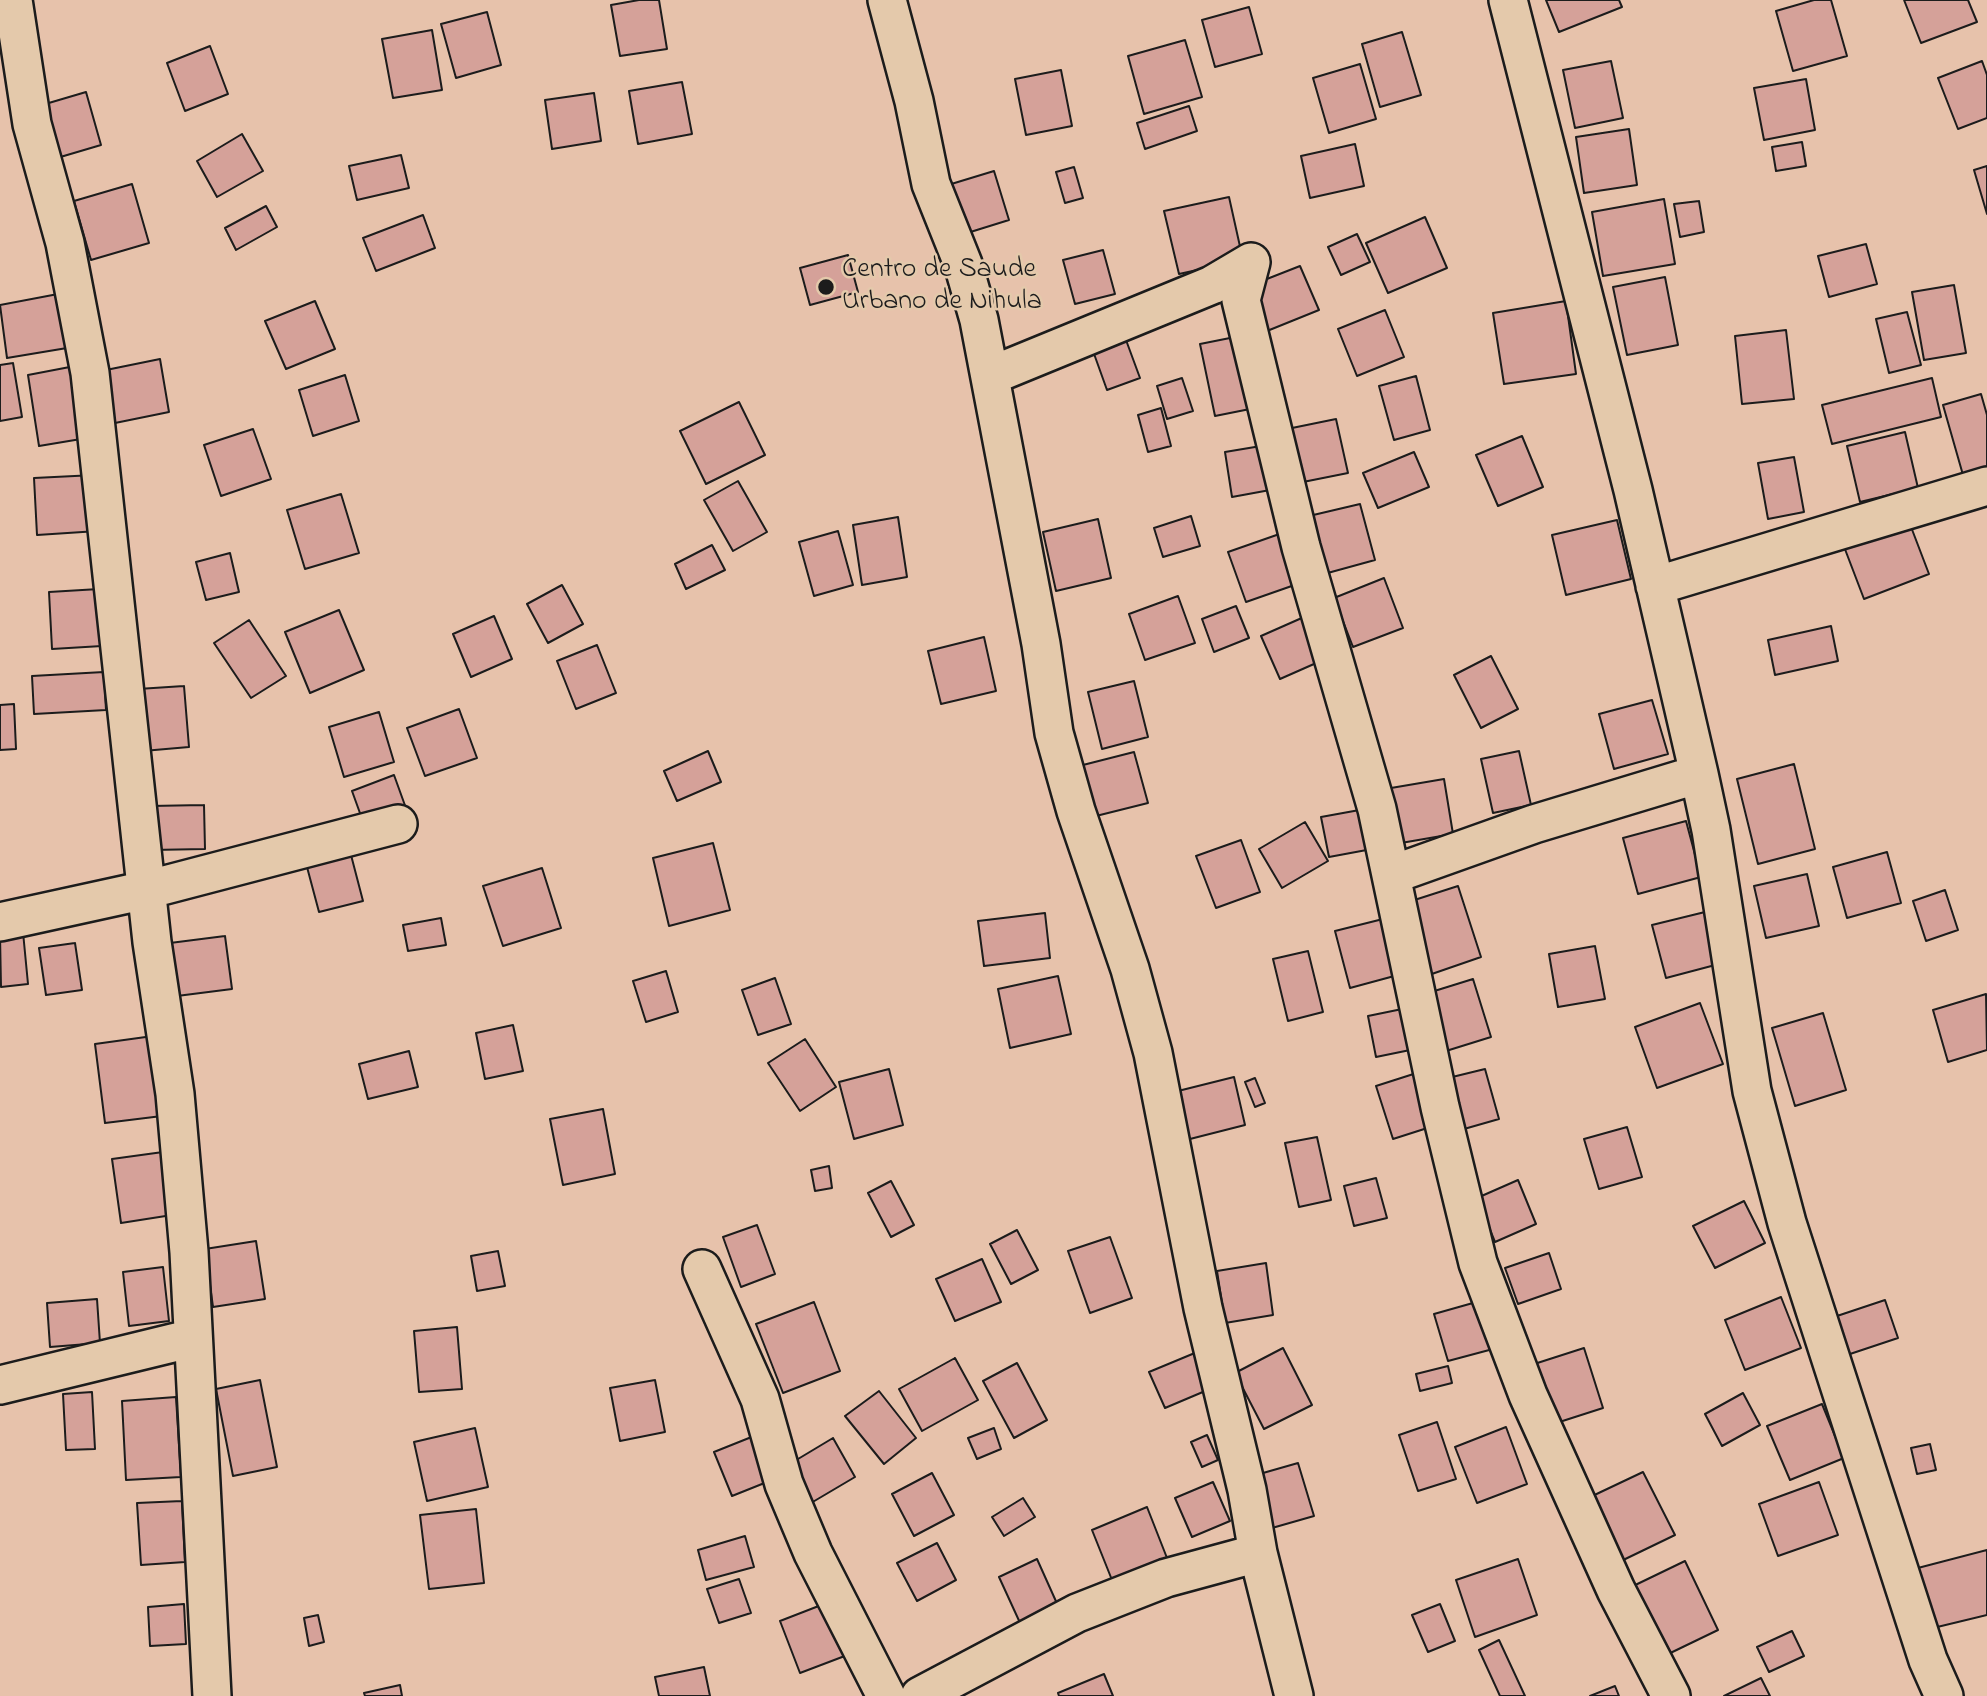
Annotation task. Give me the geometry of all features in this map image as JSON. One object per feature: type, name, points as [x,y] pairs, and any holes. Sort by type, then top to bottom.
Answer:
[{"type":"street","points":[[13,0],[32,124],[65,243],[90,373],[146,890],[176,1094],[190,1252],[212,1696]]},
{"type":"street","points":[[887,0],[931,184],[963,264],[979,320],[1054,733],[1076,811],[1130,969],[1153,1053],[1203,1308],[1247,1490],[1258,1553],[1294,1696]]},
{"type":"street","points":[[1508,0],[1656,586],[1699,774],[1711,830],[1755,1104],[1787,1223],[1928,1660],[1934,1692]]},
{"type":"street","points":[[990,376],[1212,285],[1251,261],[1241,300],[1301,547],[1377,810],[1478,1263],[1533,1407],[1616,1590],[1671,1696]]},
{"type":"street","points":[[1656,586],[1987,486]]},
{"type":"street","points":[[1391,875],[1534,824],[1699,774]]},
{"type":"street","points":[[0,922],[146,890],[398,824]]},
{"type":"street","points":[[702,1269],[760,1399],[784,1484],[813,1553],[886,1696]]},
{"type":"street","points":[[0,1385],[193,1338]]},
{"type":"street","points":[[920,1696],[1077,1613],[1166,1578],[1258,1553]]},
{"type":"building","points":[[659,0],[667,49],[620,56],[611,5]]},
{"type":"building","points":[[1546,0],[1619,0],[1622,7],[1559,32]]},
{"type":"building","points":[[1814,0],[1831,0],[1847,56],[1793,71],[1776,11]]},
{"type":"building","points":[[1904,0],[1968,0],[1977,22],[1921,43]]},
{"type":"building","points":[[1249,7],[1262,54],[1215,67],[1202,20]]},
{"type":"building","points":[[487,12],[501,65],[456,78],[441,24]]},
{"type":"building","points":[[432,30],[442,90],[393,98],[382,39]]},
{"type":"building","points":[[1402,32],[1421,95],[1380,107],[1362,44]]},
{"type":"building","points":[[1185,40],[1202,97],[1144,114],[1128,56]]},
{"type":"building","points":[[210,46],[228,94],[185,111],[167,63]]},
{"type":"building","points":[[1611,61],[1623,118],[1575,128],[1563,70]]},
{"type":"building","points":[[1982,61],[1987,75],[1987,118],[1958,129],[1938,78]]},
{"type":"building","points":[[1360,64],[1376,119],[1329,133],[1313,78]]},
{"type":"building","points":[[1061,70],[1072,126],[1026,135],[1015,79]]},
{"type":"building","points":[[1806,79],[1815,130],[1764,140],[1754,88]]},
{"type":"building","points":[[682,82],[692,134],[638,144],[629,91]]},
{"type":"building","points":[[86,92],[101,145],[57,158],[42,105]]},
{"type":"building","points":[[594,93],[601,141],[552,149],[545,100]]},
{"type":"building","points":[[1189,106],[1197,131],[1145,149],[1137,123]]},
{"type":"building","points":[[1629,129],[1637,185],[1584,193],[1576,137]]},
{"type":"building","points":[[242,134],[263,171],[217,197],[197,161]]},
{"type":"building","points":[[1802,142],[1806,166],[1776,171],[1772,147]]},
{"type":"building","points":[[1355,144],[1364,186],[1310,198],[1301,156]]},
{"type":"building","points":[[401,155],[409,188],[357,200],[349,166]]},
{"type":"building","points":[[1987,166],[1987,214],[1974,170]]},
{"type":"building","points":[[1074,167],[1083,198],[1065,203],[1056,172]]},
{"type":"building","points":[[994,171],[1009,220],[964,234],[948,185]]},
{"type":"building","points":[[132,184],[149,243],[91,260],[74,201]]},
{"type":"building","points":[[1229,197],[1243,260],[1179,274],[1164,211]]},
{"type":"building","points":[[1664,199],[1675,264],[1603,276],[1592,212]]},
{"type":"building","points":[[1699,201],[1704,232],[1680,237],[1674,204]]},
{"type":"building","points":[[266,206],[277,227],[236,250],[225,228]]},
{"type":"building","points":[[423,215],[435,248],[376,271],[363,238]]},
{"type":"building","points":[[1425,217],[1447,268],[1388,293],[1366,243]]},
{"type":"building","points":[[1357,234],[1370,262],[1341,275],[1328,247]]},
{"type":"building","points":[[1866,244],[1877,284],[1829,297],[1818,256]]},
{"type":"building","points":[[1103,250],[1115,294],[1075,304],[1063,260]]},
{"type":"building","points":[[848,255],[858,292],[810,305],[800,268]]},
{"type":"building","points":[[1300,266],[1319,310],[1267,331],[1249,286]]},
{"type":"building","points":[[1665,277],[1678,345],[1627,355],[1613,287]]},
{"type":"building","points":[[1954,285],[1966,353],[1924,360],[1912,292]]},
{"type":"building","points":[[58,294],[67,348],[7,358],[0,305]]},
{"type":"building","points":[[315,301],[335,349],[286,369],[265,321]]},
{"type":"building","points":[[1566,301],[1576,374],[1504,384],[1493,313]]},
{"type":"building","points":[[1385,310],[1404,357],[1357,376],[1338,329]]},
{"type":"building","points":[[1907,312],[1921,365],[1889,373],[1876,319]]},
{"type":"building","points":[[1786,330],[1794,399],[1742,404],[1735,336]]},
{"type":"building","points":[[1245,335],[1260,407],[1215,416],[1200,344]]},
{"type":"building","points":[[1126,340],[1140,378],[1107,390],[1093,351]]},
{"type":"building","points":[[160,359],[169,412],[115,423],[106,370]]},
{"type":"building","points":[[13,363],[22,417],[0,421],[0,365]]},
{"type":"building","points":[[75,366],[87,438],[39,446],[28,375]]},
{"type":"building","points":[[345,375],[359,421],[313,436],[299,390]]},
{"type":"building","points":[[1416,376],[1430,430],[1394,440],[1379,386]]},
{"type":"building","points":[[1182,378],[1193,411],[1167,419],[1157,386]]},
{"type":"building","points":[[1932,378],[1941,417],[1832,444],[1822,405]]},
{"type":"building","points":[[1981,394],[1987,415],[1987,468],[1963,475],[1943,405]]},
{"type":"building","points":[[739,402],[765,455],[706,484],[680,431]]},
{"type":"building","points":[[1161,408],[1171,446],[1148,452],[1138,415]]},
{"type":"building","points":[[1336,419],[1348,473],[1303,482],[1292,428]]},
{"type":"building","points":[[253,429],[271,479],[221,496],[204,445]]},
{"type":"building","points":[[1905,432],[1918,488],[1860,502],[1847,446]]},
{"type":"building","points":[[1522,436],[1543,487],[1498,506],[1476,455]]},
{"type":"building","points":[[1273,444],[1281,488],[1232,497],[1225,452]]},
{"type":"building","points":[[1414,452],[1429,487],[1378,508],[1363,473]]},
{"type":"building","points":[[1794,457],[1804,512],[1768,519],[1758,463]]},
{"type":"building","points":[[95,475],[98,531],[37,535],[34,478]]},
{"type":"building","points":[[738,481],[767,532],[733,551],[704,500]]},
{"type":"building","points":[[341,494],[359,553],[305,569],[287,510]]},
{"type":"building","points":[[1360,504],[1375,560],[1324,574],[1309,516]]},
{"type":"building","points":[[1191,516],[1200,546],[1163,557],[1154,528]]},
{"type":"building","points":[[898,517],[907,577],[862,585],[853,525]]},
{"type":"building","points":[[1098,519],[1111,578],[1056,591],[1043,532]]},
{"type":"building","points":[[1908,519],[1929,574],[1864,599],[1843,544]]},
{"type":"building","points":[[1617,520],[1631,579],[1566,595],[1552,535]]},
{"type":"building","points":[[838,531],[853,585],[814,596],[799,542]]},
{"type":"building","points":[[1288,531],[1306,581],[1246,602],[1228,552]]},
{"type":"building","points":[[712,545],[725,570],[686,589],[675,564]]},
{"type":"building","points":[[230,553],[239,592],[206,600],[196,562]]},
{"type":"building","points":[[1384,578],[1403,628],[1353,647],[1334,598]]},
{"type":"building","points":[[562,585],[583,624],[548,643],[527,604]]},
{"type":"building","points":[[99,589],[102,646],[52,649],[49,592]]},
{"type":"building","points":[[1178,596],[1195,643],[1145,660],[1129,614]]},
{"type":"building","points":[[1236,606],[1249,638],[1214,652],[1202,619]]},
{"type":"building","points":[[339,610],[364,670],[310,693],[285,632]]},
{"type":"building","points":[[494,616],[512,659],[471,677],[453,634]]},
{"type":"building","points":[[1304,617],[1323,660],[1280,679],[1261,636]]},
{"type":"building","points":[[249,620],[286,676],[251,698],[214,643]]},
{"type":"building","points":[[1831,626],[1838,661],[1775,675],[1768,640]]},
{"type":"building","points":[[984,637],[996,691],[941,704],[928,651]]},
{"type":"building","points":[[597,645],[616,693],[576,709],[557,661]]},
{"type":"building","points":[[1491,656],[1518,709],[1481,728],[1454,675]]},
{"type":"building","points":[[104,672],[106,710],[34,714],[32,676]]},
{"type":"building","points":[[1134,681],[1148,737],[1102,749],[1088,692]]},
{"type":"building","points":[[184,686],[189,747],[143,751],[138,689]]},
{"type":"building","points":[[1652,700],[1668,754],[1614,769],[1599,714]]},
{"type":"building","points":[[14,704],[16,749],[0,750],[0,705]]},
{"type":"building","points":[[459,709],[477,758],[425,776],[407,728]]},
{"type":"building","points":[[379,712],[394,762],[344,777],[329,727]]},
{"type":"building","points":[[708,751],[721,782],[677,801],[664,771]]},
{"type":"building","points":[[1519,751],[1531,805],[1493,813],[1481,759]]},
{"type":"building","points":[[1134,752],[1148,803],[1092,817],[1079,766]]},
{"type":"building","points":[[1794,764],[1815,849],[1758,864],[1737,779]]},
{"type":"building","points":[[394,775],[407,811],[365,827],[352,791]]},
{"type":"building","points":[[1444,779],[1453,834],[1401,843],[1391,788]]},
{"type":"building","points":[[204,805],[205,849],[151,850],[150,806]]},
{"type":"building","points":[[1365,809],[1372,849],[1329,857],[1321,817]]},
{"type":"building","points":[[1686,821],[1701,877],[1638,894],[1623,838]]},
{"type":"building","points":[[1305,822],[1328,861],[1282,888],[1259,849]]},
{"type":"building","points":[[1241,840],[1260,892],[1216,908],[1196,856]]},
{"type":"building","points":[[713,843],[730,910],[669,926],[653,858]]},
{"type":"building","points":[[1887,852],[1901,903],[1847,918],[1833,867]]},
{"type":"building","points":[[351,855],[363,901],[319,912],[307,867]]},
{"type":"building","points":[[542,868],[561,928],[503,946],[483,886]]},
{"type":"building","points":[[1807,874],[1819,926],[1766,938],[1754,886]]},
{"type":"building","points":[[1458,886],[1481,957],[1426,976],[1402,904]]},
{"type":"building","points":[[1945,890],[1958,930],[1926,941],[1913,901]]},
{"type":"building","points":[[1705,912],[1719,964],[1666,978],[1652,925]]},
{"type":"building","points":[[1045,913],[1050,958],[984,966],[978,921]]},
{"type":"building","points":[[441,918],[446,945],[408,951],[403,925]]},
{"type":"building","points":[[1383,919],[1398,975],[1350,988],[1335,931]]},
{"type":"building","points":[[23,932],[28,984],[1,987],[0,935]]},
{"type":"building","points":[[225,936],[232,989],[177,996],[170,943]]},
{"type":"building","points":[[75,943],[82,990],[46,995],[39,948]]},
{"type":"building","points":[[1595,946],[1605,999],[1558,1007],[1549,954]]},
{"type":"building","points":[[1308,951],[1323,1012],[1288,1021],[1273,959]]},
{"type":"building","points":[[666,971],[678,1012],[646,1022],[633,981]]},
{"type":"building","points":[[1058,976],[1071,1034],[1010,1048],[998,989]]},
{"type":"building","points":[[775,978],[791,1024],[758,1035],[742,990]]},
{"type":"building","points":[[1473,979],[1491,1037],[1446,1051],[1428,993]]},
{"type":"building","points":[[1986,994],[1987,1050],[1948,1062],[1933,1010]]},
{"type":"building","points":[[1700,1003],[1723,1064],[1657,1088],[1635,1027]]},
{"type":"building","points":[[1407,1008],[1415,1049],[1376,1057],[1368,1016]]},
{"type":"building","points":[[1823,1013],[1846,1090],[1795,1106],[1772,1028]]},
{"type":"building","points":[[513,1025],[523,1071],[485,1079],[476,1033]]},
{"type":"building","points":[[153,1036],[162,1116],[105,1123],[95,1044]]},
{"type":"building","points":[[805,1039],[836,1087],[800,1111],[768,1063]]},
{"type":"building","points":[[409,1051],[418,1087],[368,1099],[359,1064]]},
{"type":"building","points":[[889,1069],[903,1125],[854,1139],[839,1082]]},
{"type":"building","points":[[1485,1069],[1499,1119],[1457,1131],[1444,1079]]},
{"type":"building","points":[[1426,1070],[1443,1123],[1393,1139],[1376,1086]]},
{"type":"building","points":[[1234,1077],[1245,1125],[1186,1140],[1174,1092]]},
{"type":"building","points":[[1255,1078],[1265,1103],[1255,1107],[1245,1082]]},
{"type":"building","points":[[603,1109],[615,1174],[563,1185],[550,1119]]},
{"type":"building","points":[[1627,1127],[1642,1177],[1599,1189],[1584,1139]]},
{"type":"building","points":[[1317,1137],[1331,1200],[1299,1207],[1285,1143]]},
{"type":"building","points":[[163,1152],[172,1215],[121,1223],[112,1159]]},
{"type":"building","points":[[829,1166],[832,1188],[815,1191],[811,1170]]},
{"type":"building","points":[[1376,1178],[1387,1218],[1354,1226],[1344,1186]]},
{"type":"building","points":[[1518,1180],[1536,1224],[1495,1242],[1477,1198]]},
{"type":"building","points":[[891,1181],[914,1225],[891,1237],[868,1193]]},
{"type":"building","points":[[1744,1201],[1765,1243],[1715,1268],[1693,1226]]},
{"type":"building","points":[[757,1225],[775,1274],[741,1287],[723,1237]]},
{"type":"building","points":[[1017,1230],[1038,1270],[1011,1284],[990,1244]]},
{"type":"building","points":[[1110,1237],[1132,1298],[1090,1313],[1068,1251]]},
{"type":"building","points":[[256,1241],[265,1299],[213,1307],[205,1249]]},
{"type":"building","points":[[498,1251],[505,1286],[477,1291],[471,1256]]},
{"type":"building","points":[[1549,1253],[1561,1289],[1518,1304],[1505,1268]]},
{"type":"building","points":[[982,1259],[1001,1302],[955,1321],[936,1279]]},
{"type":"building","points":[[1266,1263],[1273,1315],[1225,1323],[1217,1271]]},
{"type":"building","points":[[163,1267],[169,1321],[129,1326],[123,1272]]},
{"type":"building","points":[[1781,1297],[1801,1348],[1745,1370],[1725,1320]]},
{"type":"building","points":[[97,1299],[100,1343],[50,1347],[47,1303]]},
{"type":"building","points":[[1885,1300],[1898,1338],[1841,1357],[1828,1319]]},
{"type":"building","points":[[1480,1301],[1493,1349],[1448,1361],[1434,1314]]},
{"type":"building","points":[[814,1302],[840,1371],[783,1393],[756,1324]]},
{"type":"building","points":[[457,1327],[462,1389],[419,1392],[414,1331]]},
{"type":"building","points":[[1283,1348],[1312,1405],[1264,1429],[1235,1373]]},
{"type":"building","points":[[1584,1348],[1603,1408],[1547,1426],[1528,1366]]},
{"type":"building","points":[[1202,1350],[1217,1386],[1165,1408],[1149,1372]]},
{"type":"building","points":[[955,1358],[978,1400],[922,1431],[899,1389]]},
{"type":"building","points":[[1017,1363],[1047,1420],[1014,1438],[983,1381]]},
{"type":"building","points":[[1448,1366],[1452,1383],[1420,1391],[1416,1374]]},
{"type":"building","points":[[260,1380],[277,1467],[233,1476],[216,1389]]},
{"type":"building","points":[[655,1380],[665,1432],[620,1441],[610,1388]]},
{"type":"building","points":[[879,1391],[916,1438],[884,1464],[845,1416]]},
{"type":"building","points":[[92,1392],[95,1449],[66,1450],[63,1394]]},
{"type":"building","points":[[1743,1393],[1760,1425],[1722,1446],[1705,1414]]},
{"type":"building","points":[[176,1397],[181,1477],[126,1480],[122,1401]]},
{"type":"building","points":[[1822,1404],[1844,1458],[1790,1480],[1767,1426]]},
{"type":"building","points":[[1437,1422],[1456,1479],[1418,1491],[1399,1435]]},
{"type":"building","points":[[1506,1427],[1527,1484],[1477,1503],[1455,1447]]},
{"type":"building","points":[[475,1428],[488,1487],[427,1501],[414,1442]]},
{"type":"building","points":[[994,1428],[1001,1449],[977,1459],[968,1438]]},
{"type":"building","points":[[1207,1435],[1218,1460],[1202,1467],[1191,1442]]},
{"type":"building","points":[[754,1436],[772,1480],[732,1496],[714,1452]]},
{"type":"building","points":[[833,1438],[855,1477],[811,1503],[788,1465]]},
{"type":"building","points":[[1930,1444],[1936,1470],[1917,1474],[1911,1448]]},
{"type":"building","points":[[1298,1463],[1314,1516],[1272,1528],[1256,1475]]},
{"type":"building","points":[[1643,1472],[1675,1535],[1617,1563],[1586,1499]]},
{"type":"building","points":[[932,1473],[954,1515],[914,1536],[892,1494]]},
{"type":"building","points":[[1213,1482],[1230,1521],[1192,1537],[1175,1498]]},
{"type":"building","points":[[1819,1482],[1838,1535],[1778,1556],[1759,1504]]},
{"type":"building","points":[[1023,1498],[1035,1517],[1004,1536],[992,1517]]},
{"type":"building","points":[[182,1501],[185,1562],[141,1565],[137,1503]]},
{"type":"building","points":[[1147,1507],[1167,1558],[1112,1580],[1092,1530]]},
{"type":"building","points":[[476,1509],[484,1583],[429,1589],[420,1515]]},
{"type":"building","points":[[745,1536],[754,1567],[706,1580],[698,1550]]},
{"type":"building","points":[[937,1543],[956,1580],[917,1601],[897,1563]]},
{"type":"building","points":[[1987,1550],[1987,1615],[1929,1629],[1914,1569]]},
{"type":"building","points":[[1037,1559],[1059,1608],[1021,1625],[999,1577]]},
{"type":"building","points":[[1518,1559],[1537,1615],[1475,1637],[1456,1580]]},
{"type":"building","points":[[1685,1561],[1718,1630],[1660,1658],[1627,1589]]},
{"type":"building","points":[[739,1579],[751,1613],[719,1623],[707,1589]]},
{"type":"building","points":[[829,1602],[850,1654],[800,1673],[780,1621]]},
{"type":"building","points":[[184,1604],[186,1644],[150,1646],[148,1607]]},
{"type":"building","points":[[1440,1604],[1455,1641],[1428,1652],[1412,1615]]},
{"type":"building","points":[[318,1615],[324,1642],[309,1646],[304,1618]]},
{"type":"building","points":[[1792,1631],[1804,1656],[1769,1672],[1757,1647]]},
{"type":"building","points":[[1499,1640],[1525,1696],[1500,1696],[1479,1650]]},
{"type":"building","points":[[704,1667],[710,1696],[659,1696],[655,1677]]},
{"type":"building","points":[[1104,1674],[1113,1696],[1059,1696],[1058,1693]]},
{"type":"building","points":[[1761,1678],[1770,1696],[1724,1696]]},
{"type":"building","points":[[400,1685],[402,1696],[365,1696],[364,1693]]},
{"type":"building","points":[[1615,1686],[1619,1696],[1590,1696]]},
{"type":"place","name":"Centro de Saude Urbano de Nihula","points":[[826,287]]}]
